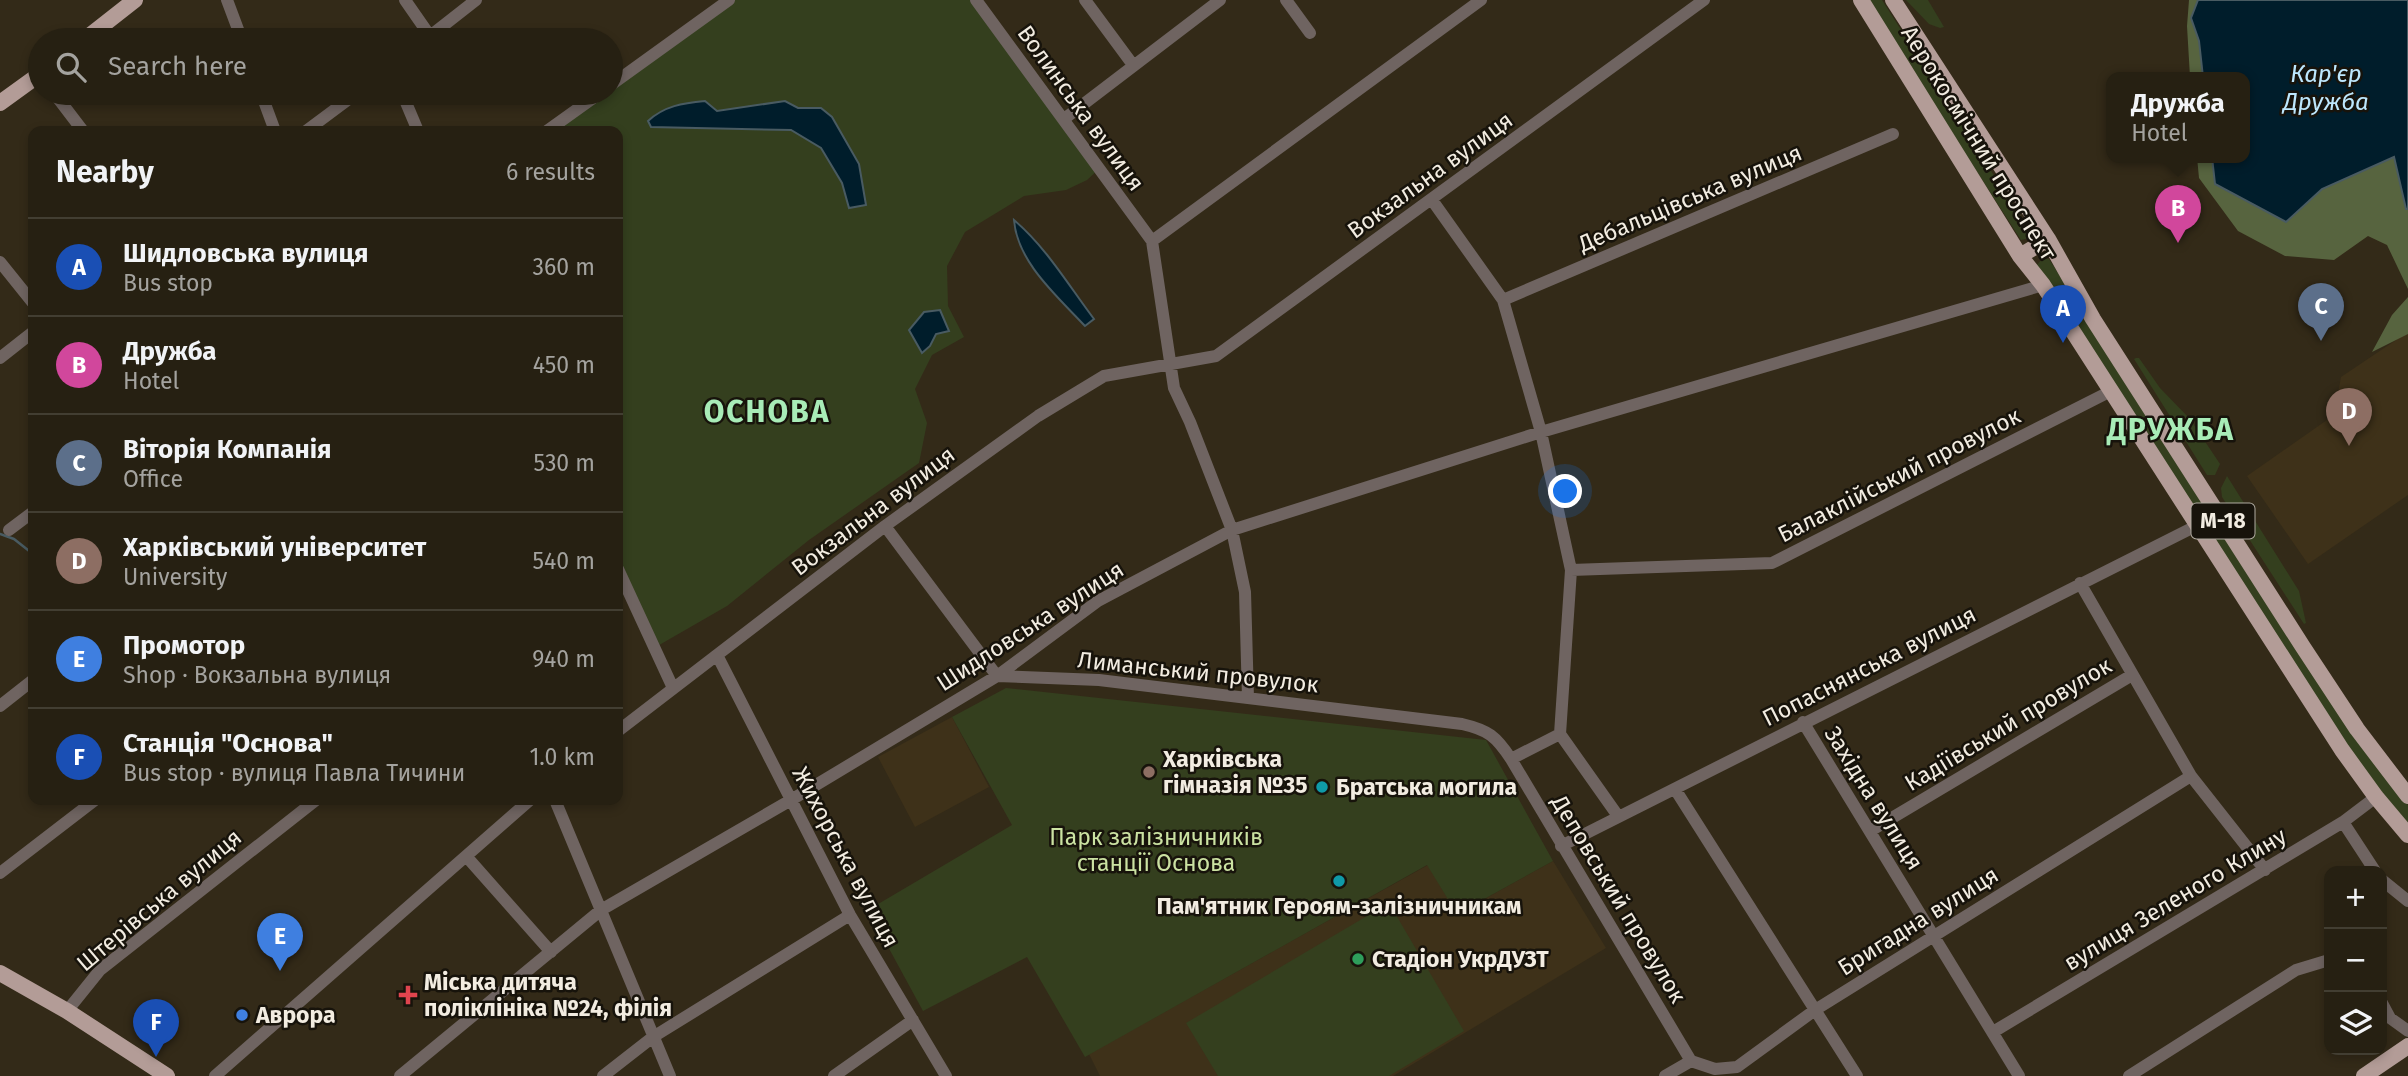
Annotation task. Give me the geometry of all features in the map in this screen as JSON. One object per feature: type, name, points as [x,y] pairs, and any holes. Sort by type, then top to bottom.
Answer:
[{"type":"main road","points":[[99,28],[135,0]]},
{"type":"main road","name":"Аерокосмічний проспект","points":[[1861,0],[2020,256],[2043,285],[2342,750],[2408,835]]},
{"type":"main road","name":"Аерокосмічний проспект","points":[[1893,0],[2048,239],[2094,319],[2309,657],[2357,729],[2408,796]]},
{"type":"main road","points":[[0,103],[28,83]]},
{"type":"main road","points":[[2020,256],[2048,239]]},
{"type":"main road","points":[[0,973],[67,1011],[167,1076]]},
{"type":"main road","points":[[2364,1076],[2408,1046]]},
{"type":"street","points":[[227,0],[238,28]]},
{"type":"street","points":[[405,0],[422,28]]},
{"type":"street","points":[[441,28],[476,0]]},
{"type":"street","points":[[623,76],[729,0]]},
{"type":"street","name":"Волинська вулиця","points":[[976,0],[1152,241]]},
{"type":"street","points":[[1085,0],[1133,65]]},
{"type":"street","points":[[1064,119],[1220,0]]},
{"type":"street","points":[[1286,0],[1310,33]]},
{"type":"street","points":[[1248,698],[1245,592],[1232,530],[1174,388],[1152,241],[1481,0]]},
{"type":"street","name":"Вокзальна вулиця","points":[[623,726],[885,526],[1038,416],[1104,376],[1216,356],[1704,0]]},
{"type":"street","points":[[63,105],[79,126]]},
{"type":"street","points":[[265,105],[273,126]]},
{"type":"street","points":[[313,126],[341,105]]},
{"type":"street","points":[[407,105],[416,126]]},
{"type":"street","points":[[554,126],[583,105]]},
{"type":"street","name":"Дебальцівська вулиця","points":[[1503,300],[1893,134]]},
{"type":"street","points":[[1432,200],[1503,300],[1541,432],[1571,570],[1560,734],[1618,816]]},
{"type":"street","points":[[0,262],[28,297]]},
{"type":"street","name":"Шидловська вулиця","points":[[400,1076],[601,910],[998,676],[1098,601],[1232,530],[1541,432],[2043,285]]},
{"type":"street","points":[[0,358],[28,336]]},
{"type":"street","name":"Балаклійський провулок","points":[[1571,570],[1772,563],[2111,391]]},
{"type":"street","points":[[9,530],[28,516]]},
{"type":"street","points":[[885,526],[998,676]]},
{"type":"street","name":"Попаснянська вулиця","points":[[1561,846],[1803,722],[2198,526]]},
{"type":"street","points":[[623,580],[673,688]]},
{"type":"street","points":[[2080,583],[2191,776],[2265,870]]},
{"type":"street","name":"Жихорська вулиця","points":[[717,655],[850,915],[946,1076]]},
{"type":"street","name":"Кадіївський провулок","points":[[1870,831],[2132,675]]},
{"type":"street","name":"Лиманський провулок","points":[[998,676],[1099,680],[1476,727],[1489,732],[1502,744],[1511,759]]},
{"type":"street","points":[[0,706],[28,684]]},
{"type":"street","name":"Західна вулиця","points":[[1803,722],[2019,1076]]},
{"type":"street","points":[[1511,759],[1560,734]]},
{"type":"street","name":"Деповський провулок","points":[[1511,759],[1691,1061]]},
{"type":"street","name":"Бригадна вулиця","points":[[1691,1061],[1715,1069],[1737,1066],[1815,1010],[2191,776]]},
{"type":"street","points":[[1675,789],[1857,1076]]},
{"type":"street","name":"вулиця Зеленого Клину","points":[[1993,1032],[2265,870],[2343,822],[2376,797]]},
{"type":"street","points":[[0,873],[88,805]]},
{"type":"street","name":"Штерівська вулиця","points":[[67,1011],[100,970],[310,805]]},
{"type":"street","points":[[215,1076],[524,805]]},
{"type":"street","points":[[557,805],[670,1076]]},
{"type":"street","points":[[2343,822],[2372,866]]},
{"type":"street","points":[[466,856],[551,952]]},
{"type":"street","points":[[2387,884],[2408,901]]},
{"type":"street","points":[[603,1076],[653,1037],[850,915]]},
{"type":"street","points":[[2129,1076],[2296,970],[2324,962]]},
{"type":"street","points":[[2387,1012],[2390,1018],[2408,1031]]},
{"type":"street","points":[[834,1076],[913,1020]]},
{"type":"street","points":[[1665,1076],[1691,1061]]},
{"type":"shaded area","points":[[2408,332],[2408,495],[2308,564],[2247,476],[2334,415],[2341,377]]},
{"type":"shaded area","points":[[952,717],[989,787],[915,827],[878,757]]},
{"type":"shaded area","points":[[1553,861],[1606,948],[1393,1076],[1100,1076],[1089,1054],[1428,865],[1457,914]]},
{"type":"green space","points":[[729,0],[976,0],[1100,168],[1087,180],[1066,190],[1024,196],[965,232],[947,266],[948,306],[964,337],[932,355],[915,389],[927,423],[919,463],[809,540],[727,606],[654,648],[623,580],[623,126],[554,126],[583,105],[623,105],[623,76]]},
{"type":"green space","points":[[1866,0],[1882,0],[2030,232],[2029,238],[2021,240]]},
{"type":"green space","points":[[1906,0],[1928,0],[1944,27],[1929,24]]},
{"type":"green space","points":[[2189,0],[2198,0],[2191,18],[2199,41],[2202,72],[2190,72],[2187,26]]},
{"type":"green space","points":[[2394,157],[2408,209],[2408,289],[2387,245],[2368,236],[2334,260],[2285,256],[2238,231],[2199,178],[2198,163],[2213,163],[2215,184],[2286,222],[2322,189]]},
{"type":"green space","points":[[2042,259],[2049,259],[2302,656],[2369,756],[2408,805],[2408,828],[2368,776],[2036,266]]},
{"type":"green space","points":[[2408,297],[2408,334],[2372,352],[2392,315]]},
{"type":"green space","points":[[2139,358],[2160,388],[2190,419],[2220,464],[2215,475],[2207,475],[2134,359]]},
{"type":"green space","points":[[2227,476],[2299,591],[2306,623],[2304,624],[2222,497],[2221,488]]},
{"type":"green space","name":"Парк залізничників станції Основа","points":[[1006,688],[1486,740],[1553,861],[1457,914],[1427,865],[1085,1057],[1027,957],[923,1011],[868,910],[1012,825],[952,717]]},
{"type":"green space","name":"Стадіон УкрДУЗТ","points":[[1389,903],[1464,1031],[1389,1076],[1218,1076],[1186,1023]]},
{"type":"water","name":"Кар'єр Дружба","points":[[2198,0],[2408,0],[2408,209],[2394,157],[2322,189],[2286,222],[2215,184],[2213,163],[2250,163],[2250,72],[2202,72],[2199,41],[2191,18]]},
{"type":"water","points":[[705,101],[717,111],[785,101],[798,108],[821,108],[832,117],[859,164],[866,205],[849,208],[842,183],[821,148],[791,130],[651,127],[648,121],[674,106]]},
{"type":"water","points":[[1014,220],[1047,254],[1094,319],[1085,326],[1040,278],[1023,250]]},
{"type":"water","points":[[940,310],[949,331],[936,334],[930,346],[922,353],[909,330],[924,312]]},
{"type":"waterway","points":[[0,534],[14,539],[28,550]]},
{"type":"place","name":"Дружба","points":[[2178,243]]},
{"type":"place","name":"Віторія Компанія","points":[[2321,341]]},
{"type":"place","name":"Шидловська вулиця","points":[[2063,343]]},
{"type":"place","name":"Харківський університет","points":[[2349,446]]},
{"type":"place","name":"Харківська гімназія №35","points":[[1149,772]]},
{"type":"place","name":"Братська могила","points":[[1322,787]]},
{"type":"place","name":"Пам'ятник Героям-залізничникам","points":[[1339,881]]},
{"type":"place","name":"Стадіон УкрДУЗТ","points":[[1358,959]]},
{"type":"place","name":"Промотор","points":[[280,971]]},
{"type":"place","name":"Міська дитяча поліклініка №24, філія","points":[[408,995]]},
{"type":"place","name":"Аврора","points":[[242,1015]]},
{"type":"place","name":"Станція \"Основа\"","points":[[156,1057]]},
{"type":"district","name":"ОСНОВА","points":[[767,412]]},
{"type":"district","name":"ДРУЖБА","points":[[2171,430]]}]
